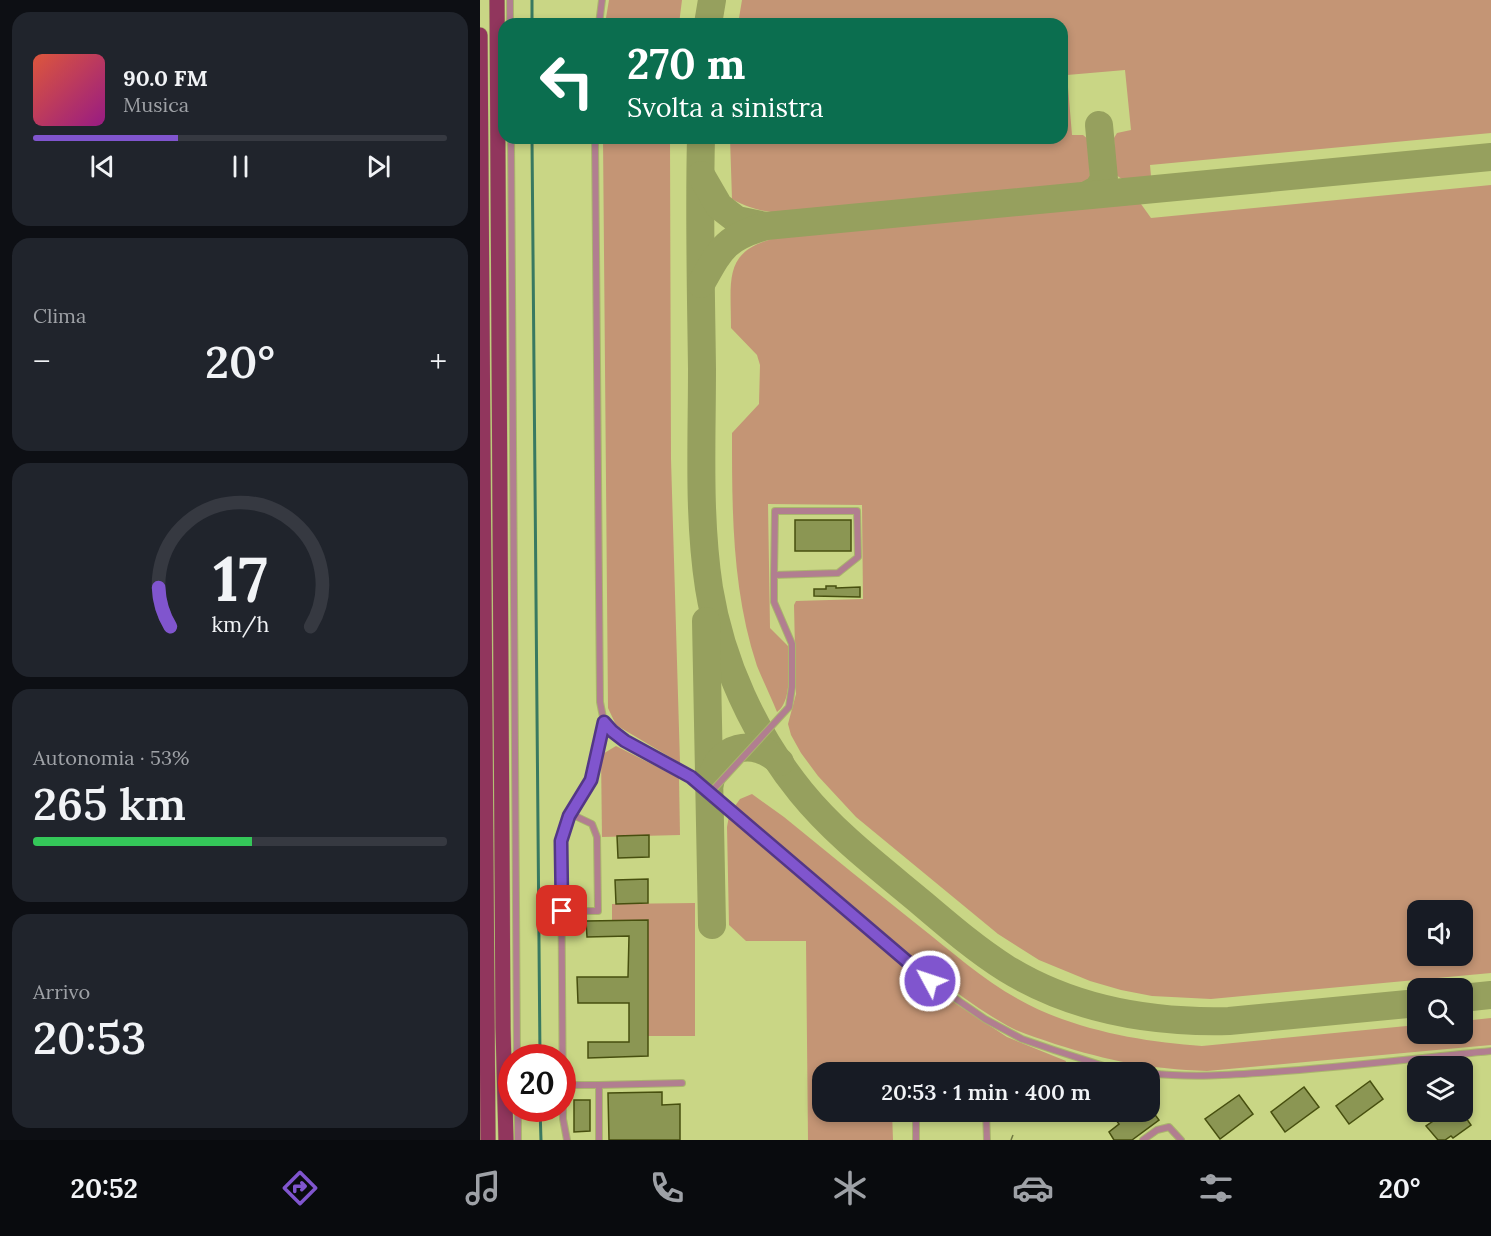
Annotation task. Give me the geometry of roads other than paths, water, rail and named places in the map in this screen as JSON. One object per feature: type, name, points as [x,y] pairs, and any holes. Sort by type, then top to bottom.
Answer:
[{"type":"main road","points":[[497,0],[503,1016],[506,1140]]},
{"type":"main road","points":[[480,35],[482,797],[488,1140]]},
{"type":"lane","points":[[510,0],[510,18]]},
{"type":"lane","points":[[600,18],[602,0]]},
{"type":"lane","points":[[511,144],[517,1044]]},
{"type":"lane","points":[[563,1044],[561,841],[565,826],[591,780],[604,722],[600,702],[595,144]]},
{"type":"lane","points":[[710,793],[789,707],[792,687],[792,644],[774,602],[774,575],[775,511],[857,511],[858,557],[838,573],[774,575]]},
{"type":"lane","points":[[604,722],[625,741],[691,777],[930,981],[985,1019],[1022,1039],[1091,1062]]},
{"type":"lane","points":[[562,911],[598,911],[597,837],[592,824],[571,814]]},
{"type":"lane","points":[[1160,1074],[1209,1076],[1299,1070],[1491,1051]]},
{"type":"lane","points":[[576,1085],[682,1083]]},
{"type":"lane","points":[[599,1085],[599,1140]]},
{"type":"lane","points":[[518,1122],[518,1140]]},
{"type":"lane","points":[[564,1122],[567,1140]]},
{"type":"lane","points":[[916,1122],[916,1140]]},
{"type":"lane","points":[[986,1122],[987,1140]]},
{"type":"lane","points":[[1143,1140],[1157,1130],[1169,1127],[1181,1140]]},
{"type":"waterway","points":[[532,0],[532,18]]},
{"type":"waterway","points":[[532,144],[540,1044]]},
{"type":"waterway","points":[[540,1122],[541,1140]]}]
